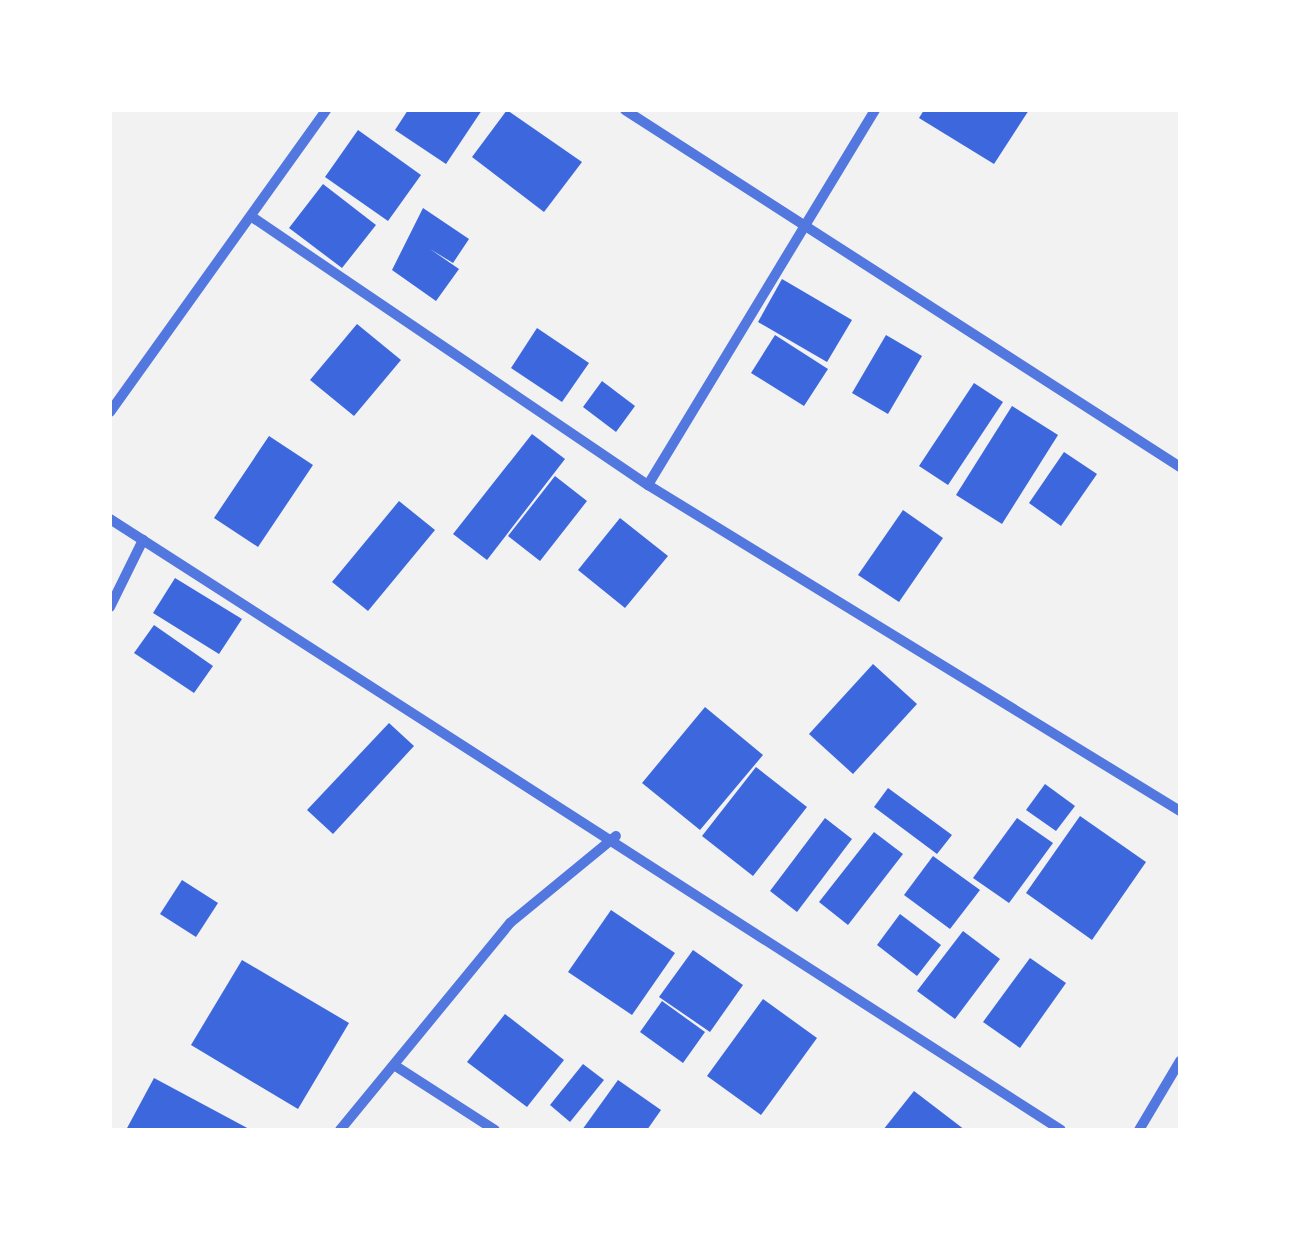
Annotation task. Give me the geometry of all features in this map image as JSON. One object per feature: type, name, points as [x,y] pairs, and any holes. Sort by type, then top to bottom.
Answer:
[{"type":"street","points":[[110,412],[255,218],[326,110]]},
{"type":"street","points":[[625,110],[1180,467]]},
{"type":"street","points":[[648,485],[875,110]]},
{"type":"street","points":[[255,218],[648,485],[1180,811]]},
{"type":"street","points":[[110,519],[616,836],[1061,1130]]},
{"type":"street","points":[[110,607],[143,540]]},
{"type":"street","points":[[340,1130],[510,923],[616,836]]},
{"type":"street","points":[[1139,1130],[1180,1062]]},
{"type":"street","points":[[394,1064],[495,1130]]},
{"type":"building","points":[[408,110],[482,110],[446,164],[395,130]]},
{"type":"building","points":[[507,110],[582,162],[544,212],[472,157]]},
{"type":"building","points":[[924,110],[1029,110],[994,164],[919,118]]},
{"type":"building","points":[[358,130],[421,175],[388,221],[325,177]]},
{"type":"building","points":[[323,184],[376,225],[342,268],[289,228]]},
{"type":"building","points":[[423,208],[469,239],[453,263],[430,249],[459,269],[436,301],[392,270]]},
{"type":"building","points":[[782,279],[852,320],[827,362],[758,322]]},
{"type":"building","points":[[357,324],[401,360],[354,416],[310,380]]},
{"type":"building","points":[[537,328],[589,363],[562,402],[511,368]]},
{"type":"building","points":[[775,335],[828,369],[804,406],[751,373]]},
{"type":"building","points":[[886,335],[922,356],[888,414],[852,393]]},
{"type":"building","points":[[602,381],[635,406],[616,432],[583,407]]},
{"type":"building","points":[[974,383],[1003,402],[948,485],[919,466]]},
{"type":"building","points":[[1012,406],[1058,435],[1002,524],[956,495]]},
{"type":"building","points":[[532,434],[565,459],[487,560],[453,534]]},
{"type":"building","points":[[269,436],[313,465],[258,547],[214,518]]},
{"type":"building","points":[[1064,452],[1097,474],[1061,526],[1029,503]]},
{"type":"building","points":[[555,476],[587,501],[540,561],[508,536]]},
{"type":"building","points":[[399,501],[435,530],[368,611],[332,582]]},
{"type":"building","points":[[903,510],[943,538],[899,602],[858,575]]},
{"type":"building","points":[[620,518],[668,556],[625,608],[578,570]]},
{"type":"building","points":[[175,578],[242,619],[219,654],[153,613]]},
{"type":"building","points":[[154,625],[213,666],[194,693],[134,653]]},
{"type":"building","points":[[873,664],[917,704],[853,774],[809,734]]},
{"type":"building","points":[[705,707],[763,755],[700,830],[642,783]]},
{"type":"building","points":[[389,723],[414,746],[333,834],[307,810]]},
{"type":"building","points":[[756,767],[807,807],[753,876],[702,836]]},
{"type":"building","points":[[1045,784],[1075,806],[1056,831],[1026,810]]},
{"type":"building","points":[[888,788],[952,835],[937,854],[874,807]]},
{"type":"building","points":[[1080,816],[1146,862],[1092,940],[1026,893]]},
{"type":"building","points":[[825,818],[852,839],[797,912],[770,891]]},
{"type":"building","points":[[1017,818],[1053,843],[1009,903],[973,878]]},
{"type":"building","points":[[874,832],[903,854],[848,925],[819,902]]},
{"type":"building","points":[[933,856],[980,890],[950,929],[904,895]]},
{"type":"building","points":[[182,880],[218,903],[196,937],[160,914]]},
{"type":"building","points":[[611,910],[675,953],[632,1015],[568,972]]},
{"type":"building","points":[[900,914],[941,945],[917,976],[877,945]]},
{"type":"building","points":[[963,931],[1000,959],[955,1019],[917,991]]},
{"type":"building","points":[[693,950],[743,985],[710,1032],[659,997]]},
{"type":"building","points":[[1030,958],[1066,983],[1020,1048],[983,1022]]},
{"type":"building","points":[[242,960],[349,1023],[298,1109],[191,1045]]},
{"type":"building","points":[[763,999],[817,1038],[761,1115],[707,1076]]},
{"type":"building","points":[[662,1001],[705,1032],[683,1063],[640,1032]]},
{"type":"building","points":[[505,1014],[564,1060],[527,1107],[467,1062]]},
{"type":"building","points":[[583,1064],[604,1080],[570,1122],[550,1105]]},
{"type":"building","points":[[154,1078],[251,1130],[126,1130]]},
{"type":"building","points":[[618,1080],[661,1110],[647,1130],[582,1130]]},
{"type":"building","points":[[914,1091],[965,1130],[883,1130]]}]
